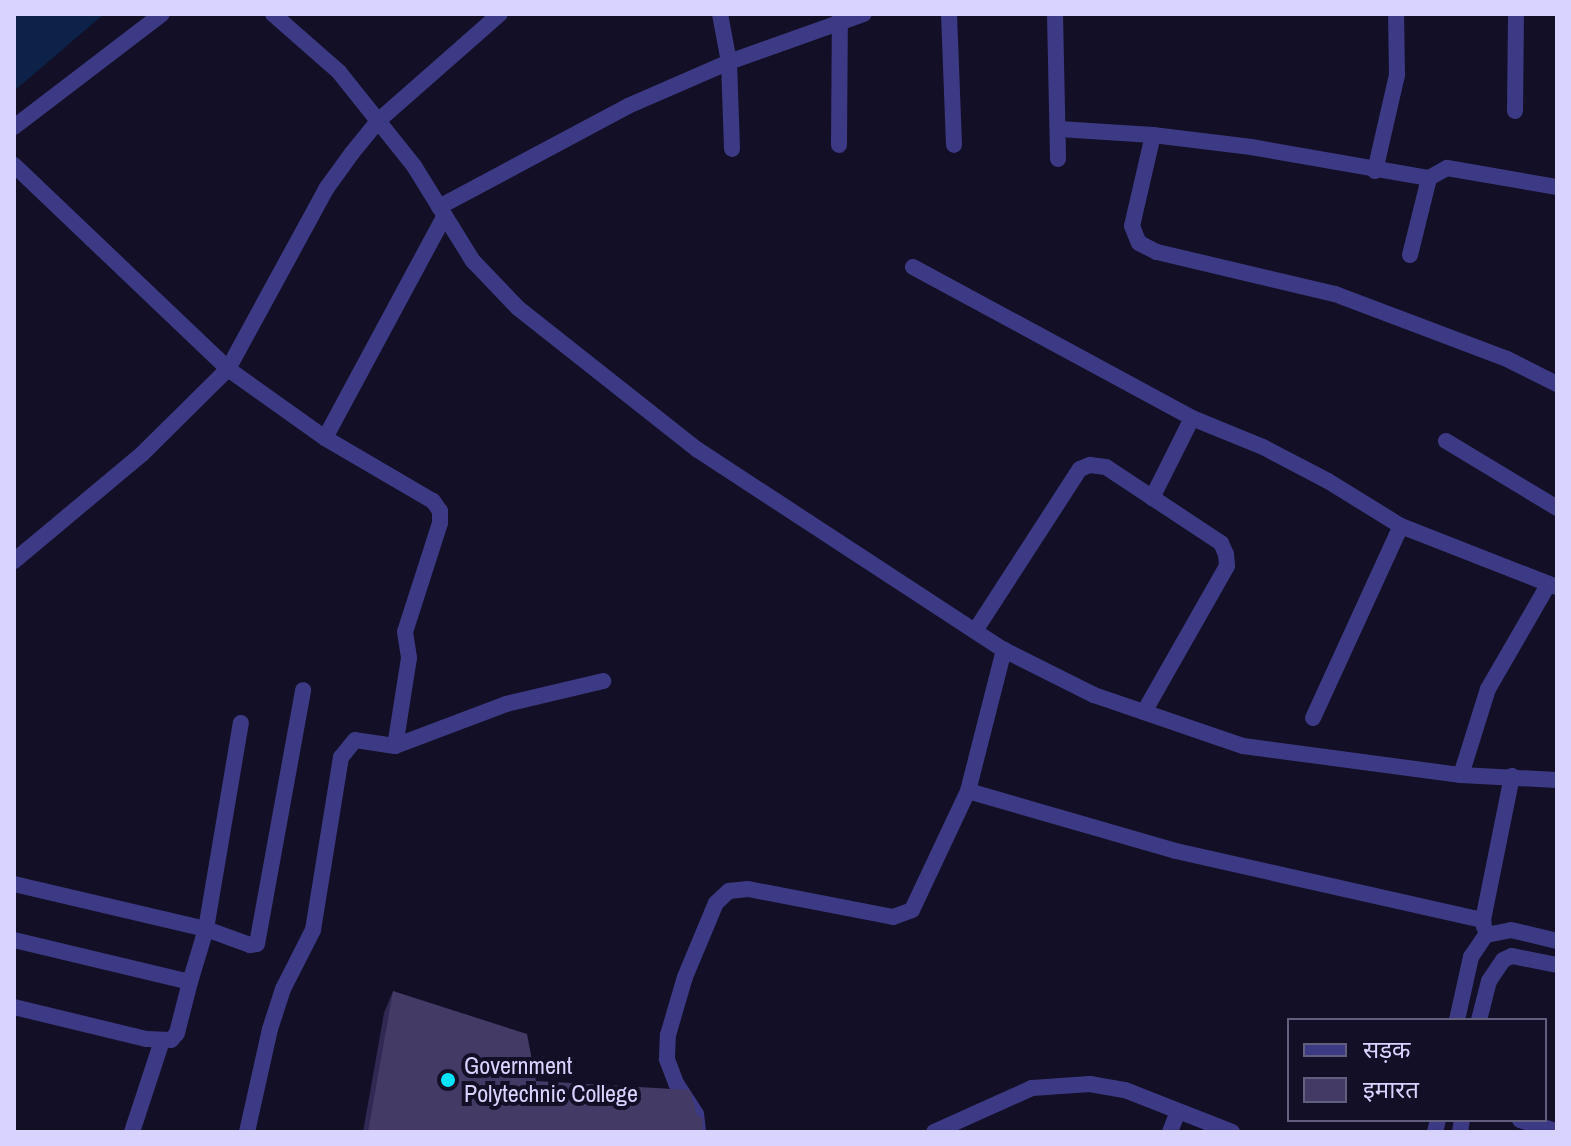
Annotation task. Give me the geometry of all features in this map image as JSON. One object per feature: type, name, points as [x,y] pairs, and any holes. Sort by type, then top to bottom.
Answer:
[{"type":"street","points":[[14,127],[162,14]]},
{"type":"street","points":[[273,14],[339,72],[414,166],[473,261],[518,308],[686,441],[1004,650],[1094,695],[1243,746],[1461,775],[1557,780]]},
{"type":"street","points":[[14,561],[142,454],[228,369],[326,189],[378,121],[500,14]]},
{"type":"street","points":[[720,14],[729,62],[732,149]]},
{"type":"street","points":[[325,438],[441,212],[628,106],[840,17],[864,14]]},
{"type":"street","points":[[949,14],[954,145]]},
{"type":"street","points":[[1055,14],[1058,159]]},
{"type":"street","points":[[1375,171],[1397,75],[1396,14]]},
{"type":"street","points":[[1515,111],[1516,14]]},
{"type":"street","points":[[839,145],[840,17]]},
{"type":"street","points":[[1059,129],[1153,135],[1251,147],[1429,178],[1447,168],[1557,187]]},
{"type":"street","points":[[1153,135],[1132,226],[1139,243],[1157,252],[1335,294],[1507,359],[1557,384]]},
{"type":"street","points":[[14,165],[228,369],[325,438],[433,501],[440,511],[440,523],[405,632],[409,658],[395,746]]},
{"type":"street","points":[[1410,255],[1429,178]]},
{"type":"street","points":[[913,267],[1192,418],[1263,447],[1401,526],[1552,586],[1488,689],[1461,775]]},
{"type":"street","points":[[1152,498],[1192,418]]},
{"type":"street","points":[[1446,441],[1557,508]]},
{"type":"street","points":[[975,631],[1080,469],[1090,465],[1106,467],[1221,543],[1227,566],[1144,712]]},
{"type":"street","points":[[1313,718],[1401,526]]},
{"type":"street","points":[[698,1132],[696,1114],[676,1083],[667,1059],[668,1035],[685,977],[716,903],[729,891],[748,889],[893,917],[912,910],[968,791],[1004,650]]},
{"type":"street","points":[[247,1132],[270,1029],[283,989],[313,930],[341,757],[355,740],[395,746],[506,704],[603,681]]},
{"type":"street","points":[[14,884],[206,929],[250,945],[259,939],[303,690]]},
{"type":"street","points":[[14,1007],[162,1041],[171,1040],[177,1033],[206,929],[241,723]]},
{"type":"street","points":[[1457,1018],[1471,957],[1484,927],[1512,776]]},
{"type":"street","points":[[968,791],[1176,851],[1484,927],[1557,941]]},
{"type":"street","points":[[14,940],[190,982]]},
{"type":"street","points":[[1480,1018],[1489,981],[1503,960],[1512,956],[1557,965]]},
{"type":"street","points":[[132,1132],[162,1041]]},
{"type":"street","points":[[934,1132],[1032,1088],[1090,1084],[1125,1090],[1232,1132]]},
{"type":"street","points":[[1170,1132],[1178,1111]]},
{"type":"street","points":[[1527,1122],[1557,1131]]},
{"type":"water","points":[[14,14],[104,14],[14,91]]},
{"type":"building","name":"Government Polytechnic College","points":[[393,991],[527,1034],[536,1081],[690,1090],[697,1115],[703,1119],[702,1132],[368,1132]]},
{"type":"place","name":"Government Polytechnic College","points":[[448,1080]]}]
